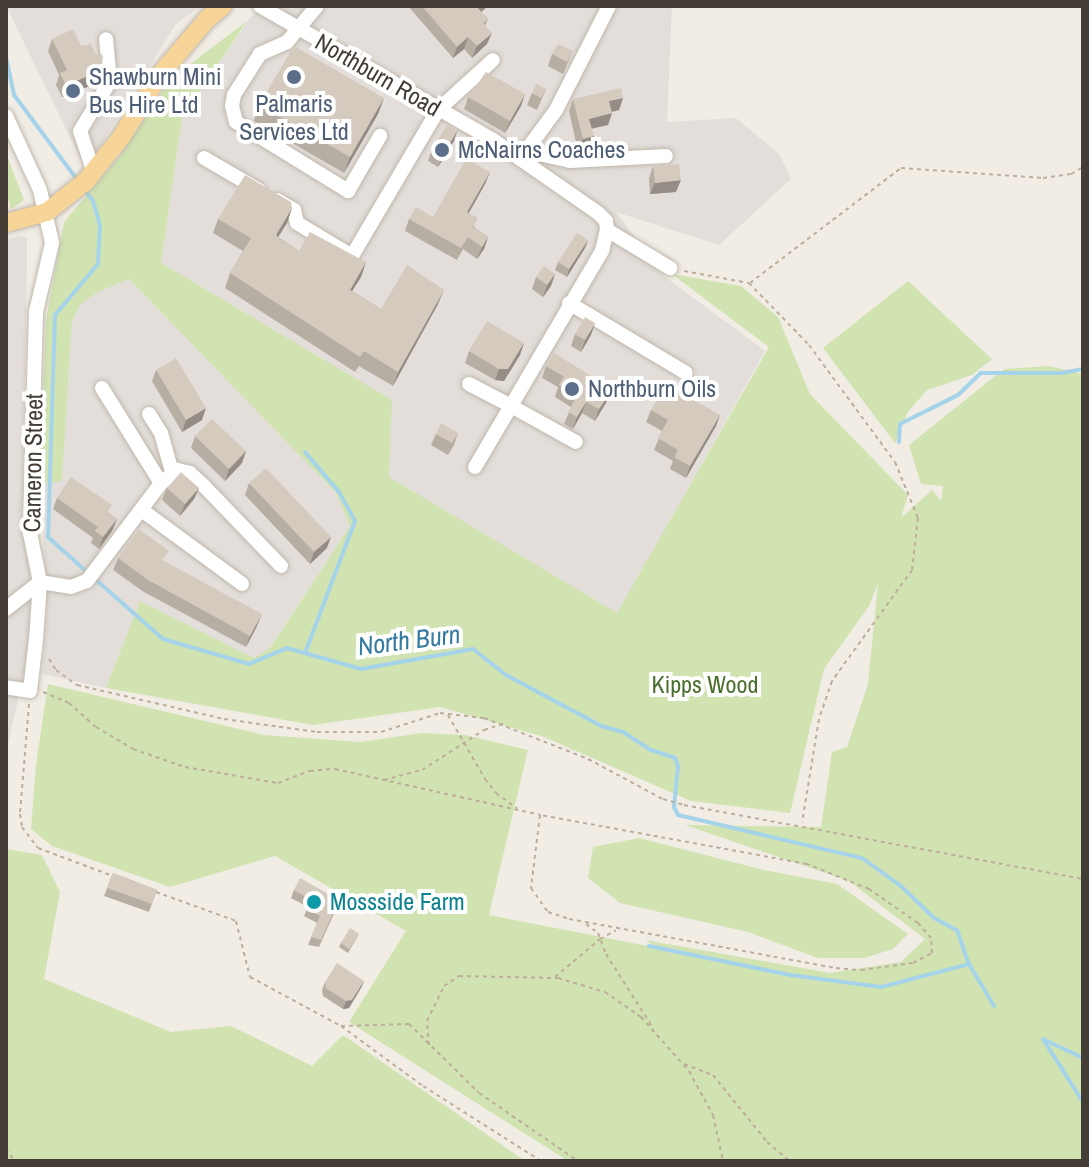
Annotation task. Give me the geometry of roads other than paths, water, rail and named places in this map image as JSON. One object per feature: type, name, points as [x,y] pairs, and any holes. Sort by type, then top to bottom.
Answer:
[{"type":"main road","points":[[6,223],[47,212],[85,182],[122,136],[158,77],[208,18],[223,6]]},
{"type":"street","name":"Northburn Road","points":[[260,6],[438,110],[523,155],[598,213],[606,221],[607,230],[670,268]]},
{"type":"street","points":[[317,6],[287,42],[260,54],[253,64],[232,100],[236,122],[245,131],[348,191],[380,136]]},
{"type":"street","points":[[609,6],[556,110],[523,155],[570,161],[666,156]]},
{"type":"street","points":[[85,182],[80,131],[110,81],[106,39]]},
{"type":"street","points":[[204,158],[294,210],[297,223],[352,256],[438,110],[493,60]]},
{"type":"street","name":"Cameron Street","points":[[6,116],[47,212],[52,243],[36,312],[30,533],[40,582],[36,639],[30,691],[6,687]]},
{"type":"street","points":[[475,467],[602,251],[607,230]]},
{"type":"street","points":[[569,303],[686,373]]},
{"type":"street","points":[[469,384],[576,442]]},
{"type":"street","points":[[102,388],[161,483]]},
{"type":"street","points":[[149,414],[161,433],[172,472]]},
{"type":"street","points":[[6,609],[40,582],[71,587],[87,581],[172,472],[190,473],[281,566]]},
{"type":"street","points":[[143,511],[242,584]]},
{"type":"waterway","name":"North Burn","points":[[6,57],[14,95],[78,181]]},
{"type":"waterway","name":"North Burn","points":[[85,191],[93,201],[100,225],[98,264],[55,315],[48,537],[88,573]]},
{"type":"waterway","points":[[899,442],[900,424],[958,395],[981,373],[1062,373],[1083,369]]},
{"type":"waterway","points":[[305,452],[339,492],[355,521],[306,651]]},
{"type":"waterway","name":"North Burn","points":[[95,579],[163,639],[249,664],[287,648],[361,669],[473,649],[506,675],[601,726],[623,732],[651,750],[675,758],[678,766],[674,807],[678,815],[862,858],[902,887],[934,918],[957,930],[969,964],[994,1006]]},
{"type":"waterway","points":[[649,946],[790,975],[881,987],[969,964]]},
{"type":"waterway","name":"North Burn","points":[[1043,1039],[1083,1102]]},
{"type":"waterway","points":[[1045,1040],[1083,1058]]},
{"type":"place","name":"Palmaris Services Ltd","points":[[294,77]]},
{"type":"place","name":"Shawburn Mini Bus Hire Ltd","points":[[73,91]]},
{"type":"place","name":"McNairns Coaches","points":[[442,150]]},
{"type":"place","name":"Northburn Oils","points":[[572,389]]},
{"type":"place","name":"Mossside Farm","points":[[314,902]]},
{"type":"park label","name":"Kipps Wood","points":[[705,685]]}]
